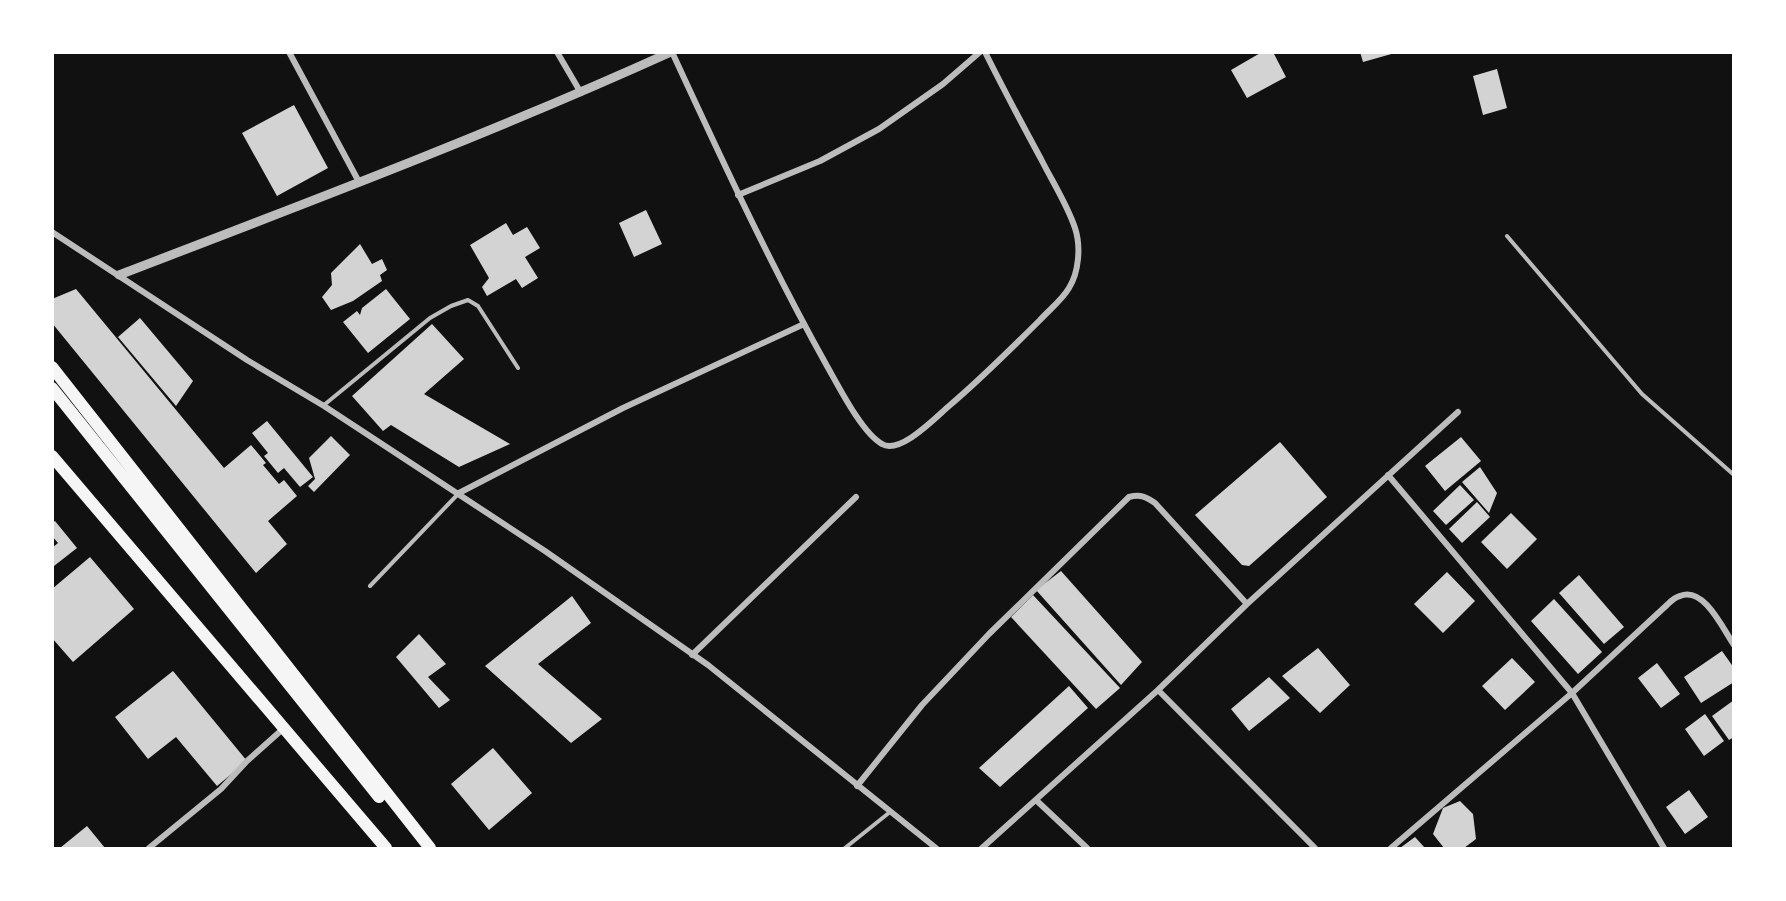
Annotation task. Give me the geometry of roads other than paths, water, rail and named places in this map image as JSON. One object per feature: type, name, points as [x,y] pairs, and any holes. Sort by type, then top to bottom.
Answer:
[{"type":"highway","points":[[52,367],[430,849]]},
{"type":"highway","points":[[52,388],[421,849]]},
{"type":"highway","points":[[55,464],[386,849]]},
{"type":"street","points":[[290,52],[359,182]]},
{"type":"street","points":[[558,52],[581,93]]},
{"type":"street","points":[[119,275],[581,93],[671,52],[738,195],[804,324],[850,405],[872,435],[883,445],[892,447],[902,444],[913,435],[1010,350],[1069,289],[1074,276],[1078,252],[1075,228],[985,52]]},
{"type":"street","points":[[738,195],[820,161],[879,129],[943,84],[980,52]]},
{"type":"street","points":[[52,232],[247,360],[324,406],[459,493],[545,551],[708,665],[936,849]]},
{"type":"street","points":[[459,493],[623,408],[804,324]]},
{"type":"street","points":[[982,849],[1158,690],[1247,604],[1458,412]]},
{"type":"street","points":[[1388,476],[1572,693],[1664,849]]},
{"type":"street","points":[[857,786],[922,705],[989,634],[1130,497],[1145,496],[1155,503],[1247,604]]},
{"type":"street","points":[[692,655],[856,497]]},
{"type":"street","points":[[1391,849],[1572,693],[1668,604],[1681,595],[1692,594],[1701,599],[1734,645]]},
{"type":"street","points":[[1158,690],[1315,849]]},
{"type":"street","points":[[149,849],[221,789],[247,761],[284,728]]},
{"type":"street","points":[[1036,800],[1087,849]]},
{"type":"lane","points":[[1507,236],[1642,394],[1734,475]]},
{"type":"lane","points":[[324,406],[430,318],[451,306],[468,300],[477,306],[518,369]]},
{"type":"lane","points":[[370,586],[459,493]]},
{"type":"lane","points":[[845,849],[890,812]]}]
